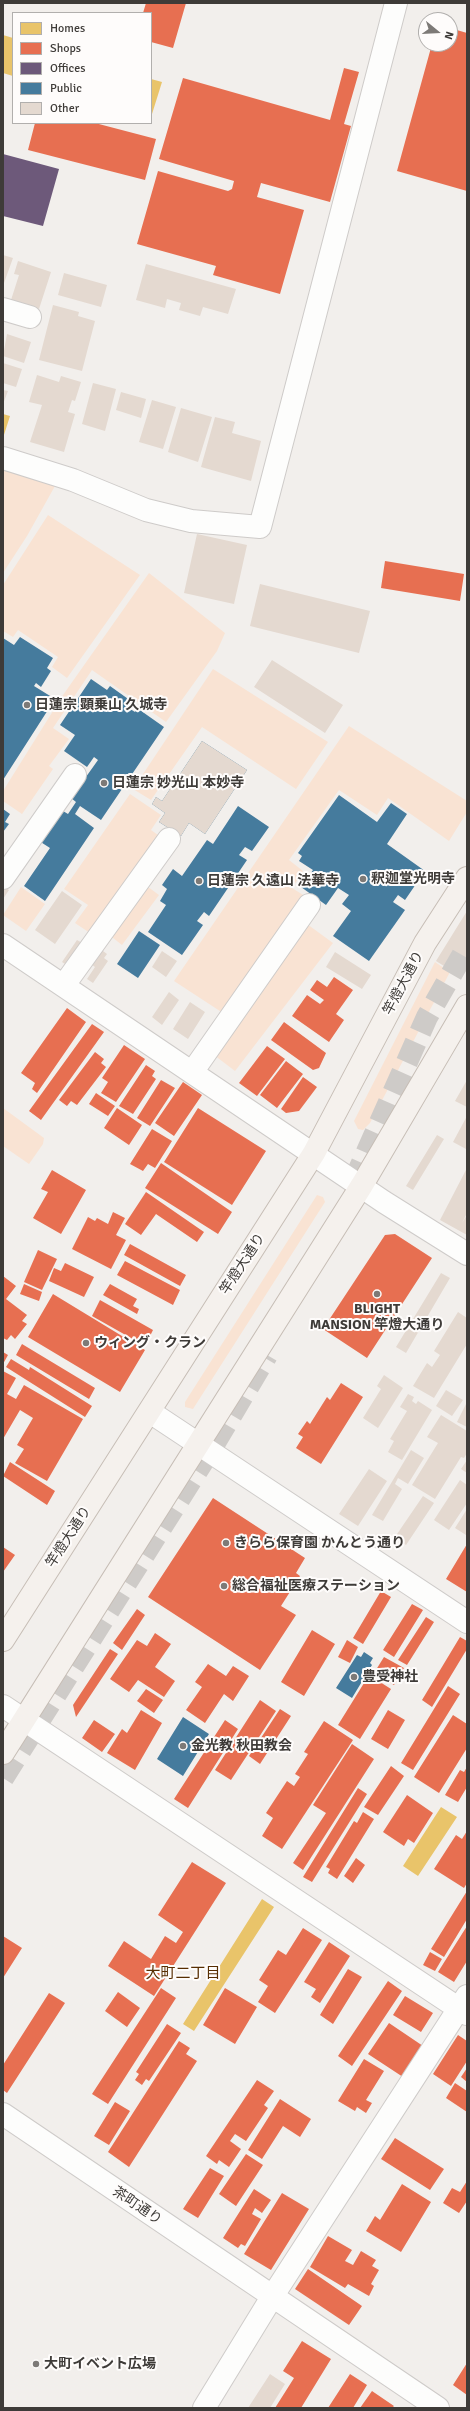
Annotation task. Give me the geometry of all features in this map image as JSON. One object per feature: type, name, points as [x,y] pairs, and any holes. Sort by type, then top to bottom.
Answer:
[{"type":"main road","name":"竿燈大通り","points":[[3,1640],[314,1153],[425,943],[467,878]]},
{"type":"main road","points":[[3,1753],[464,1021]]},
{"type":"street","points":[[3,458],[73,480],[146,510],[191,521],[260,527],[396,3]]},
{"type":"street","points":[[3,309],[30,317]]},
{"type":"street","points":[[3,878],[75,775]]},
{"type":"street","points":[[64,985],[169,839]]},
{"type":"street","points":[[193,1072],[309,905]]},
{"type":"street","points":[[3,945],[467,1254]]},
{"type":"street","points":[[150,1412],[199,1442],[467,1622]]},
{"type":"street","points":[[3,1706],[464,2006],[272,2297],[204,2408]]},
{"type":"street","name":"茶町通り","points":[[3,2114],[438,2408]]},
{"type":"shaded area","points":[[3,469],[55,486],[27,536],[3,573]]},
{"type":"shaded area","points":[[48,515],[140,575],[67,678],[52,667],[58,657],[18,630],[13,637],[3,631],[3,585]]},
{"type":"shaded area","points":[[149,573],[225,633],[217,651],[166,722],[92,670],[53,728],[69,739],[49,766],[53,769],[22,814],[3,801],[3,791],[63,695]]},
{"type":"shaded area","points":[[213,669],[328,742],[296,789],[202,727],[151,800],[133,789]]},
{"type":"shaded area","points":[[349,726],[467,801],[467,812],[449,841],[388,798],[377,815],[339,790],[289,860],[303,871],[292,888],[308,898],[226,1015],[174,981]]},
{"type":"shaded area","points":[[130,794],[161,815],[151,830],[158,835],[90,933],[75,923],[88,905],[64,889]]},
{"type":"shaded area","points":[[144,884],[159,895],[122,945],[108,934]]},
{"type":"shaded area","points":[[21,887],[45,904],[26,931],[3,915]]},
{"type":"shaded area","points":[[307,924],[333,943],[235,1071],[214,1055]]},
{"type":"shaded area","points":[[435,962],[450,972],[370,1123],[363,1130],[358,1129],[354,1121]]},
{"type":"shaded area","points":[[3,1108],[44,1138],[43,1144],[29,1164],[3,1146]]},
{"type":"shaded area","points":[[317,1195],[323,1197],[325,1202],[193,1409],[185,1407],[185,1402]]},
{"type":"building: Homes","points":[[3,35],[12,38],[12,76],[3,73]]},
{"type":"building: Homes","points":[[152,79],[162,82],[152,114]]},
{"type":"building: Homes","points":[[3,414],[10,416],[3,438]]},
{"type":"building: Homes","points":[[441,1807],[457,1817],[418,1876],[403,1866]]},
{"type":"building: Homes","points":[[262,1899],[274,1907],[194,2031],[183,2024]]},
{"type":"building: Shops","points":[[146,3],[186,3],[173,48],[152,42],[152,12],[143,12]]},
{"type":"building: Shops","points":[[458,30],[467,33],[467,191],[397,171],[430,52],[458,52]]},
{"type":"building: Shops","points":[[344,68],[359,72],[344,124],[351,126],[330,202],[261,183],[257,197],[304,210],[280,294],[213,275],[216,266],[137,244],[158,171],[228,191],[232,189],[234,181],[159,159],[183,78],[330,120]]},
{"type":"building: Shops","points":[[35,124],[99,124],[156,139],[145,180],[28,150]]},
{"type":"building: Shops","points":[[385,561],[464,574],[460,601],[381,588]]},
{"type":"building: Shops","points":[[334,977],[353,990],[336,1014],[344,1020],[329,1042],[292,1016],[307,995],[320,1004],[324,1000],[310,990],[317,980],[327,987]]},
{"type":"building: Shops","points":[[67,1008],[86,1022],[37,1093],[32,1089],[35,1083],[21,1073]]},
{"type":"building: Shops","points":[[284,1022],[326,1053],[319,1068],[313,1070],[271,1040]]},
{"type":"building: Shops","points":[[92,1024],[104,1032],[41,1120],[29,1111]]},
{"type":"building: Shops","points":[[124,1045],[145,1059],[116,1102],[101,1093],[108,1082],[102,1078]]},
{"type":"building: Shops","points":[[267,1046],[285,1059],[257,1096],[239,1083]]},
{"type":"building: Shops","points":[[95,1052],[104,1059],[101,1063],[106,1067],[77,1105],[71,1101],[67,1106],[59,1100]]},
{"type":"building: Shops","points":[[286,1061],[303,1074],[277,1108],[260,1095]]},
{"type":"building: Shops","points":[[146,1065],[155,1071],[152,1076],[156,1079],[133,1114],[119,1106]]},
{"type":"building: Shops","points":[[303,1077],[317,1087],[299,1111],[286,1113],[281,1109]]},
{"type":"building: Shops","points":[[161,1080],[175,1088],[150,1126],[137,1118]]},
{"type":"building: Shops","points":[[183,1082],[202,1095],[174,1136],[155,1123]]},
{"type":"building: Shops","points":[[96,1093],[115,1106],[108,1116],[89,1104]]},
{"type":"building: Shops","points":[[117,1108],[142,1125],[129,1145],[104,1128]]},
{"type":"building: Shops","points":[[198,1108],[266,1151],[232,1205],[164,1162]]},
{"type":"building: Shops","points":[[152,1129],[172,1141],[155,1168],[148,1164],[143,1171],[130,1164]]},
{"type":"building: Shops","points":[[161,1163],[232,1212],[218,1234],[145,1188]]},
{"type":"building: Shops","points":[[52,1170],[86,1190],[61,1234],[33,1218],[48,1192],[41,1189]]},
{"type":"building: Shops","points":[[146,1192],[204,1232],[197,1242],[156,1214],[141,1235],[125,1224]]},
{"type":"building: Shops","points":[[113,1212],[125,1218],[116,1235],[126,1240],[111,1269],[72,1249],[88,1217],[95,1221],[97,1218],[108,1224]]},
{"type":"building: Shops","name":"BLIGHT MANSION 竿燈大通り","points":[[395,1234],[432,1258],[367,1358],[323,1329],[385,1235]]},
{"type":"building: Shops","points":[[130,1244],[186,1275],[180,1286],[124,1255]]},
{"type":"building: Shops","points":[[38,1250],[57,1259],[42,1290],[24,1282]]},
{"type":"building: Shops","points":[[125,1261],[180,1290],[173,1305],[117,1275]]},
{"type":"building: Shops","points":[[65,1263],[94,1277],[84,1297],[49,1281],[54,1268],[61,1271]]},
{"type":"building: Shops","points":[[3,1276],[16,1286],[6,1299],[27,1315],[22,1321],[27,1324],[15,1339],[11,1335],[7,1340],[3,1338]]},
{"type":"building: Shops","points":[[24,1284],[42,1292],[39,1301],[20,1294]]},
{"type":"building: Shops","points":[[110,1284],[137,1299],[133,1306],[139,1309],[137,1314],[103,1295]]},
{"type":"building: Shops","name":"ウィング・クラン","points":[[53,1294],[145,1350],[120,1392],[28,1337]]},
{"type":"building: Shops","points":[[100,1300],[153,1330],[145,1346],[92,1316]]},
{"type":"building: Shops","points":[[22,1344],[95,1388],[89,1399],[16,1355]]},
{"type":"building: Shops","points":[[3,1352],[8,1355],[3,1364]]},
{"type":"building: Shops","points":[[11,1359],[29,1370],[30,1367],[92,1406],[85,1417],[6,1367]]},
{"type":"building: Shops","points":[[3,1371],[16,1378],[7,1394],[16,1399],[24,1385],[83,1419],[47,1481],[15,1463],[24,1449],[17,1445],[33,1418],[20,1410],[3,1439]]},
{"type":"building: Shops","points":[[341,1383],[363,1397],[321,1464],[296,1448],[303,1437],[298,1434],[307,1421],[310,1424],[327,1397],[330,1400]]},
{"type":"building: Shops","points":[[10,1462],[55,1491],[47,1505],[3,1476]]},
{"type":"building: Shops","name":"総合福祉医療ステーション","points":[[213,1498],[305,1558],[296,1573],[300,1576],[281,1606],[296,1615],[260,1670],[148,1597]]},
{"type":"building: Shops","points":[[467,1544],[467,1592],[446,1579]]},
{"type":"building: Shops","points":[[3,1547],[15,1555],[3,1572]]},
{"type":"building: Shops","points":[[381,1591],[391,1597],[363,1644],[353,1638]]},
{"type":"building: Shops","points":[[412,1604],[423,1610],[394,1657],[383,1650]]},
{"type":"building: Shops","points":[[137,1609],[145,1615],[122,1650],[113,1643]]},
{"type":"building: Shops","points":[[426,1617],[434,1622],[407,1665],[398,1660]]},
{"type":"building: Shops","points":[[312,1630],[335,1644],[304,1696],[281,1682]]},
{"type":"building: Shops","points":[[155,1633],[171,1644],[155,1667],[175,1681],[164,1697],[138,1680],[129,1692],[110,1679],[137,1640],[147,1646]]},
{"type":"building: Shops","points":[[460,1637],[467,1641],[467,1649],[432,1707],[422,1700]]},
{"type":"building: Shops","points":[[347,1640],[358,1647],[350,1663],[338,1657]]},
{"type":"building: Shops","points":[[110,1649],[118,1654],[76,1717],[73,1705]]},
{"type":"building: Shops","points":[[384,1657],[404,1668],[394,1685],[374,1673]]},
{"type":"building: Shops","points":[[208,1664],[226,1676],[233,1666],[249,1676],[233,1701],[224,1694],[205,1723],[186,1710],[202,1687],[195,1682]]},
{"type":"building: Shops","points":[[369,1675],[391,1689],[360,1739],[338,1725]]},
{"type":"building: Shops","points":[[448,1686],[460,1694],[413,1770],[401,1763]]},
{"type":"building: Shops","points":[[146,1689],[163,1700],[154,1713],[137,1701]]},
{"type":"building: Shops","points":[[260,1700],[276,1711],[231,1780],[215,1770]]},
{"type":"building: Shops","points":[[280,1709],[291,1716],[260,1764],[249,1756]]},
{"type":"building: Shops","points":[[141,1710],[162,1723],[135,1770],[107,1753],[122,1729],[127,1733]]},
{"type":"building: Shops","points":[[388,1710],[405,1720],[388,1749],[371,1739]]},
{"type":"building: Shops","points":[[453,1715],[467,1724],[467,1748],[439,1793],[414,1777]]},
{"type":"building: Shops","points":[[94,1720],[115,1734],[102,1752],[82,1738]]},
{"type":"building: Shops","points":[[225,1720],[238,1729],[188,1808],[174,1799]]},
{"type":"building: Shops","points":[[324,1721],[353,1740],[282,1849],[262,1836],[273,1818],[266,1813],[287,1781],[294,1786],[300,1777],[295,1774],[308,1754],[304,1752]]},
{"type":"building: Shops","points":[[352,1744],[374,1759],[303,1870],[293,1863],[326,1813],[313,1805]]},
{"type":"building: Shops","points":[[391,1766],[404,1776],[378,1815],[364,1807]]},
{"type":"building: Shops","points":[[467,1767],[467,1787],[458,1802],[445,1795],[460,1770],[464,1772]]},
{"type":"building: Shops","points":[[358,1788],[367,1794],[312,1882],[303,1877]]},
{"type":"building: Shops","points":[[407,1795],[433,1813],[414,1843],[408,1839],[404,1846],[383,1832]]},
{"type":"building: Shops","points":[[363,1812],[374,1819],[337,1879],[328,1873],[330,1869],[326,1867],[354,1821],[357,1823]]},
{"type":"building: Shops","points":[[467,1831],[467,1883],[464,1888],[434,1869],[456,1835],[462,1839]]},
{"type":"building: Shops","points":[[356,1858],[365,1865],[353,1883],[344,1876]]},
{"type":"building: Shops","points":[[192,1862],[226,1883],[154,1996],[108,1966],[124,1941],[151,1959],[165,1936],[176,1943],[183,1932],[158,1915]]},
{"type":"building: Shops","points":[[467,1891],[467,1919],[444,1957],[431,1949]]},
{"type":"building: Shops","points":[[467,1926],[467,1961],[454,1982],[438,1972]]},
{"type":"building: Shops","points":[[303,1928],[322,1940],[275,2013],[258,2002],[268,1986],[259,1980],[278,1950],[286,1955]]},
{"type":"building: Shops","points":[[3,1936],[22,1948],[3,1978]]},
{"type":"building: Shops","points":[[329,1942],[350,1956],[320,2003],[311,1997],[316,1989],[304,1982]]},
{"type":"building: Shops","points":[[430,1952],[442,1959],[435,1971],[423,1965]]},
{"type":"building: Shops","points":[[348,1969],[362,1977],[333,2024],[320,2015]]},
{"type":"building: Shops","points":[[388,1981],[402,1991],[352,2066],[338,2056]]},
{"type":"building: Shops","points":[[161,1988],[176,1998],[108,2104],[92,2094]]},
{"type":"building: Shops","points":[[225,1988],[257,2007],[235,2044],[203,2025]]},
{"type":"building: Shops","points":[[118,1992],[140,2008],[127,2027],[105,2011]]},
{"type":"building: Shops","points":[[49,1993],[65,2003],[7,2093],[3,2090],[3,2065]]},
{"type":"building: Shops","points":[[405,1996],[433,2013],[421,2032],[393,2015]]},
{"type":"building: Shops","points":[[389,2023],[423,2046],[403,2077],[368,2054]]},
{"type":"building: Shops","points":[[167,2024],[181,2033],[149,2081],[146,2079],[142,2085],[135,2080],[139,2074],[136,2072]]},
{"type":"building: Shops","points":[[458,2035],[467,2041],[467,2061],[451,2086],[433,2074]]},
{"type":"building: Shops","points":[[179,2041],[190,2048],[186,2054],[197,2061],[129,2167],[108,2152]]},
{"type":"building: Shops","points":[[364,2059],[384,2071],[366,2100],[372,2103],[366,2113],[357,2107],[355,2111],[338,2101]]},
{"type":"building: Shops","points":[[467,2068],[467,2082],[461,2077]]},
{"type":"building: Shops","points":[[257,2080],[274,2091],[264,2105],[268,2108],[246,2141],[235,2134],[230,2141],[241,2149],[229,2167],[219,2160],[217,2164],[206,2156]]},
{"type":"building: Shops","points":[[455,2083],[467,2091],[467,2112],[446,2098]]},
{"type":"building: Shops","points":[[280,2099],[311,2119],[300,2137],[283,2126],[262,2159],[248,2150]]},
{"type":"building: Shops","points":[[115,2102],[130,2111],[109,2145],[94,2136]]},
{"type":"building: Shops","points":[[395,2138],[444,2169],[430,2190],[381,2159]]},
{"type":"building: Shops","points":[[246,2154],[263,2165],[236,2206],[219,2194]]},
{"type":"building: Shops","points":[[210,2168],[224,2176],[198,2218],[183,2209]]},
{"type":"building: Shops","points":[[467,2181],[467,2201],[459,2213],[443,2203],[452,2188],[460,2192]]},
{"type":"building: Shops","points":[[402,2184],[431,2202],[401,2252],[366,2231],[375,2216],[380,2220]]},
{"type":"building: Shops","points":[[254,2189],[271,2200],[262,2213],[255,2208],[252,2214],[261,2219],[245,2246],[241,2244],[238,2248],[223,2238]]},
{"type":"building: Shops","points":[[282,2193],[309,2209],[271,2270],[244,2254]]},
{"type":"building: Shops","points":[[328,2236],[352,2250],[345,2261],[353,2265],[361,2251],[376,2260],[372,2266],[379,2270],[371,2284],[374,2286],[369,2296],[348,2284],[345,2288],[310,2267]]},
{"type":"building: Shops","points":[[308,2269],[362,2306],[349,2325],[295,2289]]},
{"type":"building: Shops","points":[[302,2341],[331,2359],[301,2408],[275,2408],[294,2378],[283,2371]]},
{"type":"building: Shops","points":[[467,2363],[467,2395],[453,2385]]},
{"type":"building: Shops","points":[[350,2374],[367,2385],[353,2408],[328,2408]]},
{"type":"building: Shops","points":[[372,2391],[394,2406],[392,2408],[360,2408]]},
{"type":"building: Offices","points":[[3,154],[59,169],[43,226],[3,216]]},
{"type":"building: Public","name":"日蓮宗 顕乗山 久城寺","points":[[20,637],[53,658],[47,668],[51,671],[41,687],[36,683],[34,686],[55,699],[3,780],[3,638],[14,645]]},
{"type":"building: Public","name":"日蓮宗 妙光山 本妙寺","points":[[91,679],[107,690],[110,686],[131,701],[127,707],[135,712],[137,708],[164,727],[101,820],[80,806],[75,814],[94,828],[45,901],[24,886],[50,848],[36,839],[58,808],[68,814],[76,802],[71,798],[98,760],[94,757],[87,767],[64,751],[75,735],[60,725]]},
{"type":"building: Public","name":"日蓮宗 久遠山 法華寺","points":[[202,741],[247,770],[205,834],[189,823],[181,836],[159,822],[165,813],[152,804],[156,797],[162,801]]},
{"type":"building: Public","name":"釈迦堂光明寺","points":[[339,795],[377,822],[391,803],[407,814],[387,844],[425,871],[405,900],[398,895],[393,902],[405,910],[369,961],[333,936],[351,911],[342,904],[349,895],[338,888],[326,905],[301,887],[313,870],[299,861],[302,856],[298,853]]},
{"type":"building: Public","name":"日蓮宗 久遠山 法華寺","points":[[238,806],[269,827],[252,851],[245,847],[239,855],[247,860],[209,916],[204,912],[197,921],[203,925],[182,955],[148,932],[166,905],[160,901],[167,889],[162,885],[173,869],[182,876],[207,840],[213,844]]},
{"type":"building: Public","points":[[3,809],[10,814],[5,822],[9,824],[3,832]]},
{"type":"building: Public","points":[[139,931],[160,945],[138,978],[117,964]]},
{"type":"building: Public","name":"豊受神社","points":[[364,1652],[373,1658],[370,1663],[372,1665],[352,1698],[336,1688],[357,1655],[361,1657]]},
{"type":"building: Public","name":"金光教 秋田教会","points":[[183,1717],[209,1734],[183,1776],[157,1759]]},
{"type":"building: Other","points":[[3,255],[13,258],[4,283],[3,283]]},
{"type":"building: Other","points":[[18,261],[51,272],[39,309],[11,300],[19,275],[14,274]]},
{"type":"building: Other","points":[[146,264],[236,289],[228,314],[203,307],[200,316],[179,310],[181,303],[167,299],[165,308],[136,300]]},
{"type":"building: Other","points":[[64,273],[107,285],[101,307],[58,295]]},
{"type":"building: Other","points":[[53,305],[79,312],[78,316],[95,321],[82,371],[39,360]]},
{"type":"building: Other","points":[[7,334],[31,342],[24,363],[3,356]]},
{"type":"building: Other","points":[[3,363],[22,369],[16,387],[3,383]]},
{"type":"building: Other","points":[[37,375],[59,382],[61,376],[81,382],[75,401],[72,400],[68,412],[75,414],[64,452],[30,442],[42,405],[29,402]]},
{"type":"building: Other","points":[[93,383],[116,389],[105,431],[82,424]]},
{"type":"building: Other","points":[[3,390],[8,391],[3,404]]},
{"type":"building: Other","points":[[121,392],[146,399],[141,418],[116,410]]},
{"type":"building: Other","points":[[152,400],[176,407],[163,449],[139,442]]},
{"type":"building: Other","points":[[181,408],[212,417],[198,462],[168,452]]},
{"type":"building: Other","points":[[215,417],[235,422],[232,433],[261,441],[251,481],[201,467]]},
{"type":"building: Other","points":[[197,534],[247,545],[234,604],[184,593]]},
{"type":"building: Other","points":[[260,584],[370,611],[359,653],[250,626]]},
{"type":"building: Other","points":[[272,660],[343,705],[325,733],[254,687]]},
{"type":"building: Other","name":"日蓮宗 久遠山 法華寺","points":[[202,741],[247,770],[205,834],[189,823],[181,836],[159,822],[165,813],[152,804],[156,797],[162,801]]},
{"type":"building: Other","points":[[3,886],[9,890],[3,899]]},
{"type":"building: Other","points":[[62,891],[82,905],[55,944],[35,930]]},
{"type":"building: Other","points":[[467,911],[467,965],[460,976],[436,961]]},
{"type":"building: Other","points":[[87,939],[107,954],[104,958],[108,961],[93,983],[87,979],[95,967],[77,954],[68,966],[62,962],[77,940],[84,944]]},
{"type":"building: Other","points":[[162,951],[177,961],[166,977],[152,967]]},
{"type":"building: Other","points":[[335,952],[371,975],[362,989],[326,967]]},
{"type":"building: Other","points":[[169,992],[179,1000],[162,1025],[152,1017]]},
{"type":"building: Other","points":[[190,1002],[205,1012],[188,1039],[173,1029]]},
{"type":"building: Other","points":[[467,1080],[467,1107],[455,1101]]},
{"type":"building: Other","points":[[467,1116],[467,1148],[466,1149],[453,1142]]},
{"type":"building: Other","points":[[437,1135],[444,1139],[413,1190],[406,1186]]},
{"type":"building: Other","points":[[467,1168],[467,1213],[462,1223],[467,1215],[467,1235],[440,1220]]},
{"type":"building: Other","points":[[441,1273],[450,1278],[406,1353],[396,1347]]},
{"type":"building: Other","points":[[458,1312],[467,1318],[467,1344],[434,1398],[413,1386],[427,1363],[432,1367],[440,1355],[434,1351]]},
{"type":"building: Other","points":[[384,1375],[403,1388],[378,1428],[363,1418],[381,1389],[377,1386]]},
{"type":"building: Other","points":[[446,1390],[463,1400],[452,1416],[436,1406]]},
{"type":"building: Other","points":[[408,1394],[414,1397],[412,1401],[416,1404],[418,1401],[432,1410],[402,1460],[388,1452],[394,1441],[390,1439],[407,1411],[400,1407]]},
{"type":"building: Other","points":[[467,1402],[467,1427],[457,1422]]},
{"type":"building: Other","points":[[441,1415],[467,1431],[467,1453],[464,1458],[461,1457],[435,1499],[412,1485],[438,1443],[427,1437]]},
{"type":"building: Other","points":[[411,1450],[424,1458],[408,1484],[398,1478],[395,1484],[402,1489],[383,1521],[372,1515]]},
{"type":"building: Other","points":[[467,1460],[467,1473],[461,1469]]},
{"type":"building: Other","points":[[369,1469],[387,1481],[358,1526],[339,1514]]},
{"type":"building: Other","points":[[460,1480],[467,1485],[467,1503],[449,1530],[434,1520]]},
{"type":"building: Other","points":[[423,1496],[434,1503],[406,1545],[395,1537]]},
{"type":"building: Other","points":[[467,1509],[467,1534],[466,1535],[455,1528]]},
{"type":"building: Other","points":[[270,2374],[285,2384],[270,2408],[248,2408]]},
{"type":"tunnel","points":[[353,1183],[427,1017],[467,947]]},
{"type":"tunnel","points":[[3,1778],[216,1441],[267,1355]]},
{"type":"place","name":"日蓮宗 顕乗山 久城寺","points":[[27,705]]},
{"type":"place","name":"日蓮宗 妙光山 本妙寺","points":[[104,783]]},
{"type":"place","name":"釈迦堂光明寺","points":[[363,879]]},
{"type":"place","name":"日蓮宗 久遠山 法華寺","points":[[199,881]]},
{"type":"place","name":"BLIGHT MANSION 竿燈大通り","points":[[377,1294]]},
{"type":"place","name":"ウィング・クラン","points":[[86,1343]]},
{"type":"place","name":"きらら保育園 かんとう通り","points":[[226,1543]]},
{"type":"place","name":"総合福祉医療ステーション","points":[[224,1586]]},
{"type":"place","name":"豊受神社","points":[[354,1677]]},
{"type":"place","name":"金光教 秋田教会","points":[[183,1746]]},
{"type":"place","name":"大町イベント広場","points":[[36,2364]]},
{"type":"district","name":"大町二丁目","points":[[183,1974]]}]
